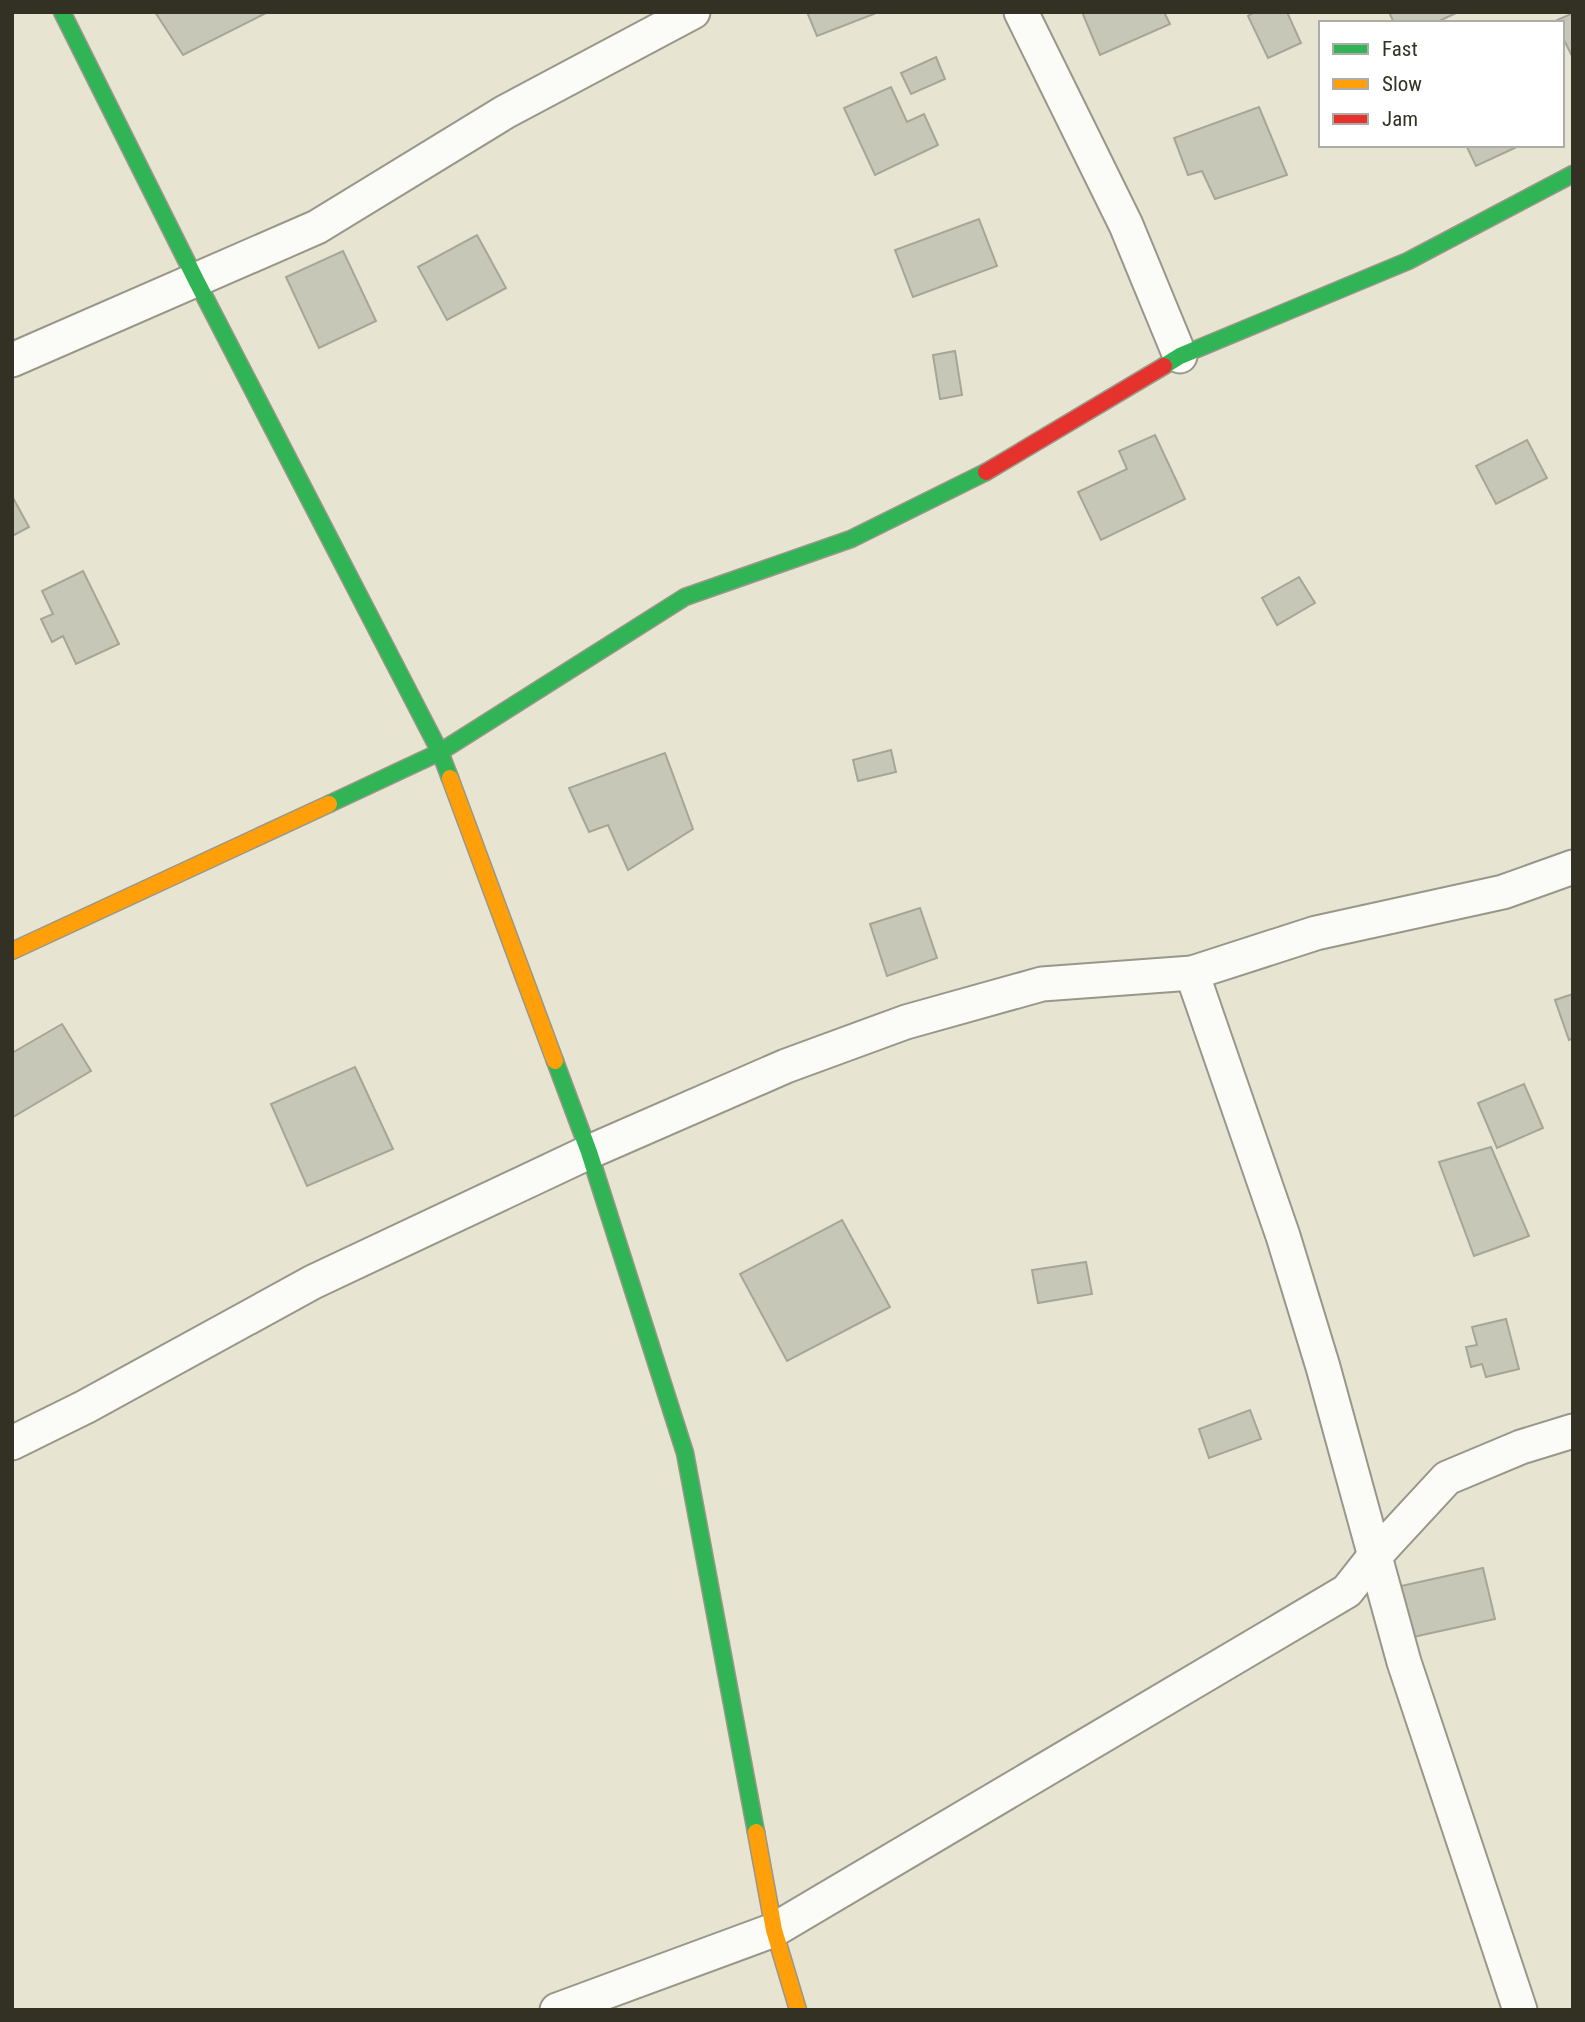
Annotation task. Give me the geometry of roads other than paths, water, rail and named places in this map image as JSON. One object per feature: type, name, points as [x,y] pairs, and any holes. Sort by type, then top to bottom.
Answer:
[{"type":"street","points":[[62,12],[197,282],[440,752],[589,1152],[685,1452],[774,1930],[797,2010]]},
{"type":"street","points":[[12,360],[197,282],[317,227],[505,112],[693,12]]},
{"type":"street","points":[[1021,12],[1126,225],[1180,356]]},
{"type":"street","points":[[12,951],[440,752],[685,597],[852,539],[1001,464],[1180,356],[1408,261],[1573,174]]},
{"type":"street","points":[[12,1443],[85,1407],[313,1282],[589,1152],[786,1066],[906,1022],[1042,984],[1192,973],[1316,933],[1503,891],[1573,867]]},
{"type":"street","points":[[1192,973],[1287,1250],[1323,1367],[1373,1558],[1404,1662],[1520,2010]]},
{"type":"street","points":[[557,2010],[774,1930],[1347,1591],[1373,1558],[1447,1478],[1521,1447],[1573,1431]]}]
